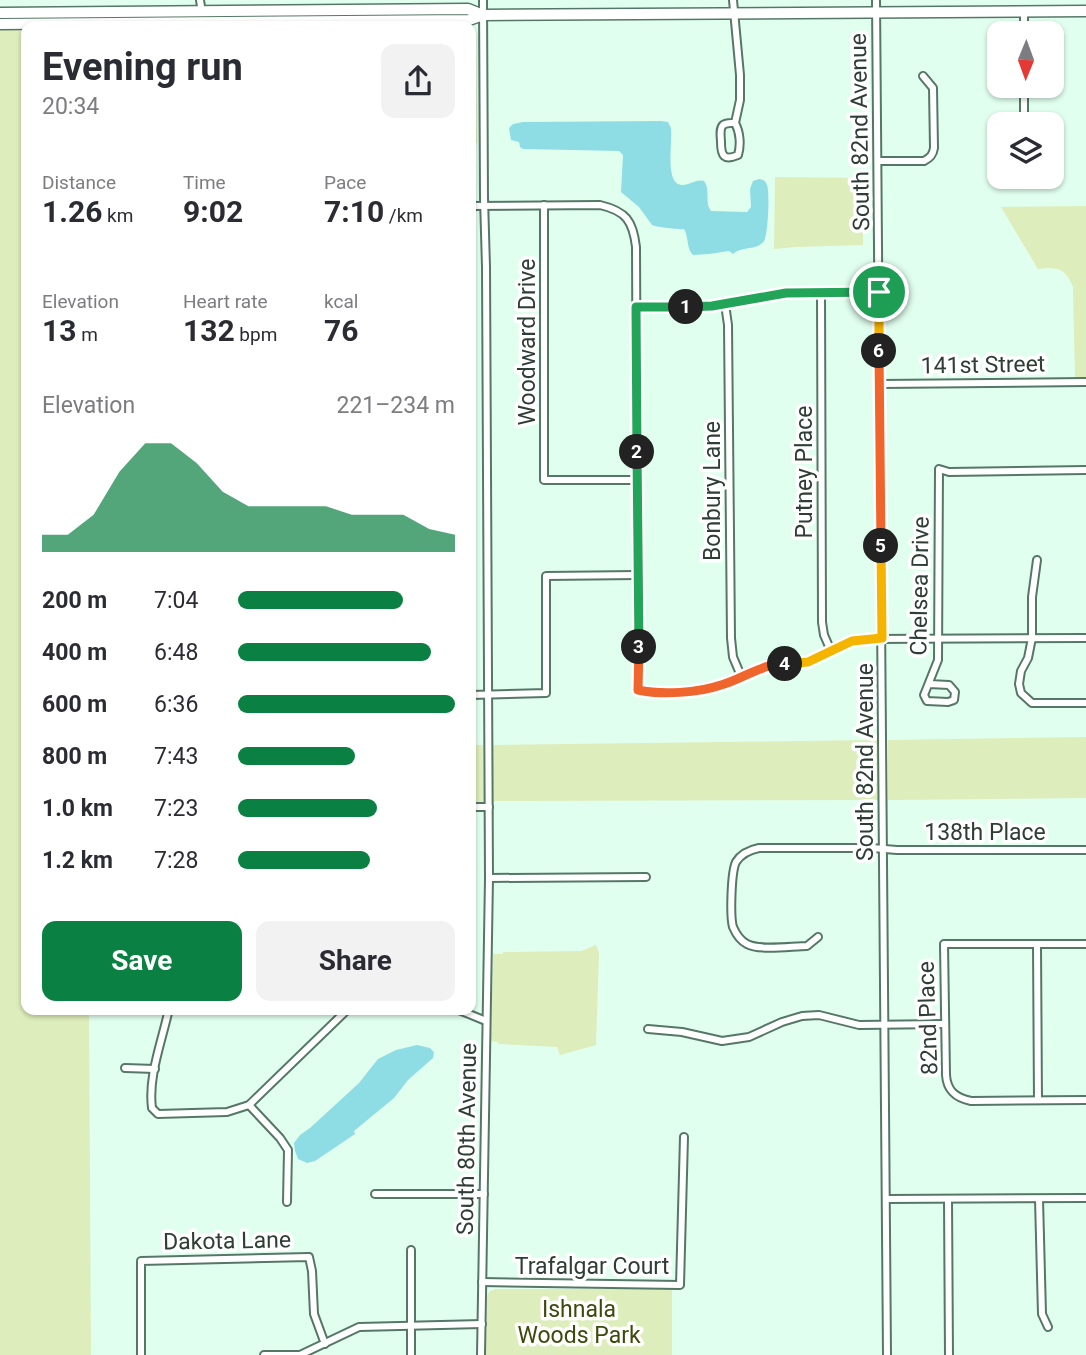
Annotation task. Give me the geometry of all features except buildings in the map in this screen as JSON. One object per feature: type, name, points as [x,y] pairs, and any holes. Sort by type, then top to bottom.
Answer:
[{"type":"main road","points":[[87,21],[468,9],[484,15],[1086,11]]},
{"type":"main road","points":[[0,13],[202,17]]},
{"type":"main road","points":[[0,24],[21,23]]},
{"type":"street","points":[[200,0],[202,17]]},
{"type":"street","name":"South 80th Avenue","points":[[481,1355],[489,878],[483,0]]},
{"type":"street","points":[[733,0],[740,75],[740,100],[735,123],[739,130],[740,149],[738,155],[726,158],[721,150],[721,128],[729,122],[735,123]]},
{"type":"street","name":"South 82nd Avenue","points":[[876,0],[887,1355]]},
{"type":"street","points":[[1024,11],[1024,21]]},
{"type":"street","points":[[878,161],[924,161],[933,155],[933,88],[923,76]]},
{"type":"street","name":"Woodward Drive","points":[[544,205],[544,480],[638,480]]},
{"type":"street","points":[[476,206],[600,205],[622,212],[632,227],[635,238],[636,307],[638,690],[694,691],[723,685],[766,666],[808,662],[852,641],[882,638],[1086,638]]},
{"type":"street","name":"Putney Place","points":[[821,292],[822,622],[831,651]]},
{"type":"street","points":[[636,307],[696,307],[786,293],[879,292]]},
{"type":"street","name":"Bonbury Lane","points":[[724,304],[728,325],[731,638],[733,657],[741,676]]},
{"type":"street","name":"141st Street","points":[[880,384],[1086,382]]},
{"type":"street","name":"Chelsea Drive","points":[[929,684],[949,685],[955,692],[954,700],[927,701],[924,695],[938,660],[939,470],[1086,470]]},
{"type":"street","points":[[1037,559],[1032,597],[1032,638],[1028,658],[1021,671],[1021,693],[1032,703],[1086,703]]},
{"type":"street","points":[[476,695],[547,693],[546,576],[638,575]]},
{"type":"street","points":[[476,807],[489,807]]},
{"type":"street","name":"138th Place","points":[[818,937],[807,946],[762,947],[747,944],[739,937],[733,927],[732,877],[737,861],[748,851],[758,848],[1086,850]]},
{"type":"street","points":[[489,878],[646,877]]},
{"type":"street","name":"82nd Place","points":[[1037,945],[944,944],[946,1075],[950,1090],[958,1098],[971,1101],[1038,1100]]},
{"type":"street","points":[[1086,944],[1037,945],[1038,1100],[1086,1100]]},
{"type":"street","points":[[166,1015],[150,1097],[152,1108],[159,1114],[227,1112],[249,1105],[342,1015]]},
{"type":"street","points":[[471,1015],[486,1021]]},
{"type":"street","points":[[648,1029],[682,1032],[722,1041],[749,1037],[802,1016],[819,1016],[859,1025],[945,1024]]},
{"type":"street","points":[[125,1069],[155,1069]]},
{"type":"street","points":[[249,1105],[288,1150],[287,1202]]},
{"type":"street","name":"Trafalgar Court","points":[[482,1282],[680,1284],[684,1137]]},
{"type":"street","points":[[375,1194],[484,1194]]},
{"type":"street","points":[[886,1199],[1086,1198]]},
{"type":"street","points":[[948,1199],[949,1355]]},
{"type":"street","points":[[1039,1199],[1042,1314],[1048,1327]]},
{"type":"street","points":[[411,1250],[411,1355]]},
{"type":"street","name":"Dakota Lane","points":[[141,1355],[141,1261],[309,1257],[314,1314],[325,1344]]},
{"type":"street","points":[[264,1355],[300,1355],[359,1326],[482,1324]]},
{"type":"green space","points":[[0,30],[21,30],[21,1015],[89,1015],[91,1355],[0,1355]]},
{"type":"green space","points":[[476,31],[477,143],[476,143]]},
{"type":"green space","points":[[775,177],[863,178],[863,245],[774,249]]},
{"type":"green space","points":[[1086,206],[1086,379],[1075,378],[1073,287],[1064,272],[1050,268],[1038,269],[1001,207]]},
{"type":"green space","points":[[1086,737],[1086,798],[888,800],[888,740]]},
{"type":"green space","points":[[877,740],[878,800],[492,801],[493,745]]},
{"type":"green space","points":[[476,745],[483,745],[482,803],[476,804]]},
{"type":"green space","points":[[596,945],[599,953],[596,1045],[560,1055],[557,1047],[498,1044],[491,1041],[493,954],[581,951]]},
{"type":"green space","name":"Ishnala Woods Park","points":[[672,1289],[672,1355],[486,1355],[487,1296],[490,1291]]},
{"type":"water","points":[[523,122],[668,122],[671,128],[670,161],[676,183],[682,185],[704,181],[711,211],[747,212],[751,207],[750,189],[753,181],[765,181],[768,189],[768,214],[765,237],[761,244],[733,254],[729,251],[693,255],[684,229],[652,225],[639,207],[621,192],[623,155],[619,151],[523,149],[519,142],[511,140],[509,128],[513,124]]},
{"type":"water","points":[[417,1045],[430,1048],[434,1052],[433,1058],[408,1080],[394,1098],[354,1131],[355,1134],[315,1161],[307,1163],[298,1159],[294,1143],[300,1135],[359,1083],[378,1059],[396,1050]]},
{"type":"route","points":[[879,292],[882,638],[852,641],[808,662],[766,666],[712,688],[694,691],[638,690],[636,307],[712,306],[786,293],[879,292]]}]
